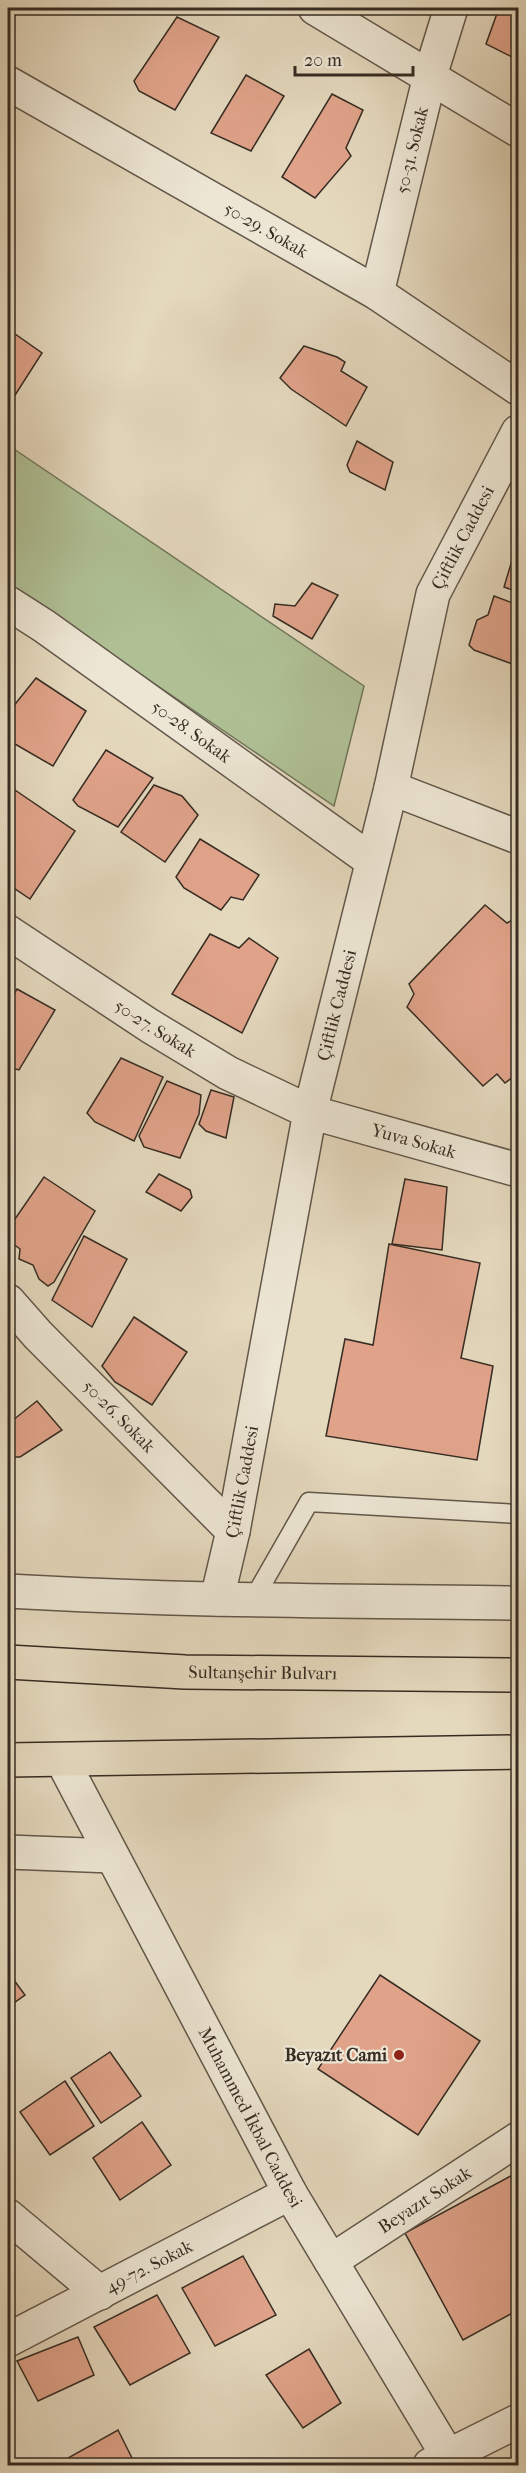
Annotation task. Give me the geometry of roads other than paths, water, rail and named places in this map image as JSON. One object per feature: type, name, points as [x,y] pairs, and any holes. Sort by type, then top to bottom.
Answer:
[{"type":"highway","name":"Sultanşehir Bulvarı","points":[[8,1662],[185,1671],[519,1675]]},
{"type":"highway","points":[[8,1760],[519,1752]]},
{"type":"street","points":[[315,8],[519,130]]},
{"type":"street","name":"50-31. Sokak","points":[[377,294],[430,76],[452,8]]},
{"type":"street","name":"50-29. Sokak","points":[[8,83],[377,294],[519,388]]},
{"type":"street","name":"Çiftlik Caddesi","points":[[217,1599],[233,1531],[310,1112],[391,788],[433,594],[519,432]]},
{"type":"street","name":"50-28. Sokak","points":[[8,603],[44,626],[372,861]]},
{"type":"street","points":[[391,788],[519,837]]},
{"type":"street","name":"50-27. Sokak","points":[[8,932],[150,1026],[228,1073],[310,1112]]},
{"type":"street","name":"Yuva Sokak","points":[[310,1112],[519,1170]]},
{"type":"street","name":"50-26. Sokak","points":[[8,1301],[38,1335],[233,1531]]},
{"type":"street","points":[[8,1591],[94,1596],[253,1600],[519,1603]]},
{"type":"street","name":"Muhammed İkbal Caddesi","points":[[62,1760],[290,2193],[331,2261],[444,2463]]},
{"type":"street","points":[[8,1852],[112,1856]]},
{"type":"street","name":"Beyazıt Sokak","points":[[331,2261],[519,2139]]},
{"type":"street","name":"49-72. Sokak","points":[[8,2340],[290,2193]]},
{"type":"street","points":[[8,2216],[100,2293]]},
{"type":"street","points":[[444,2463],[519,2421]]},
{"type":"lane","points":[[253,1600],[309,1502],[519,1514]]},
{"type":"place","name":"Beyazıt Cami","points":[[399,2055]]}]
